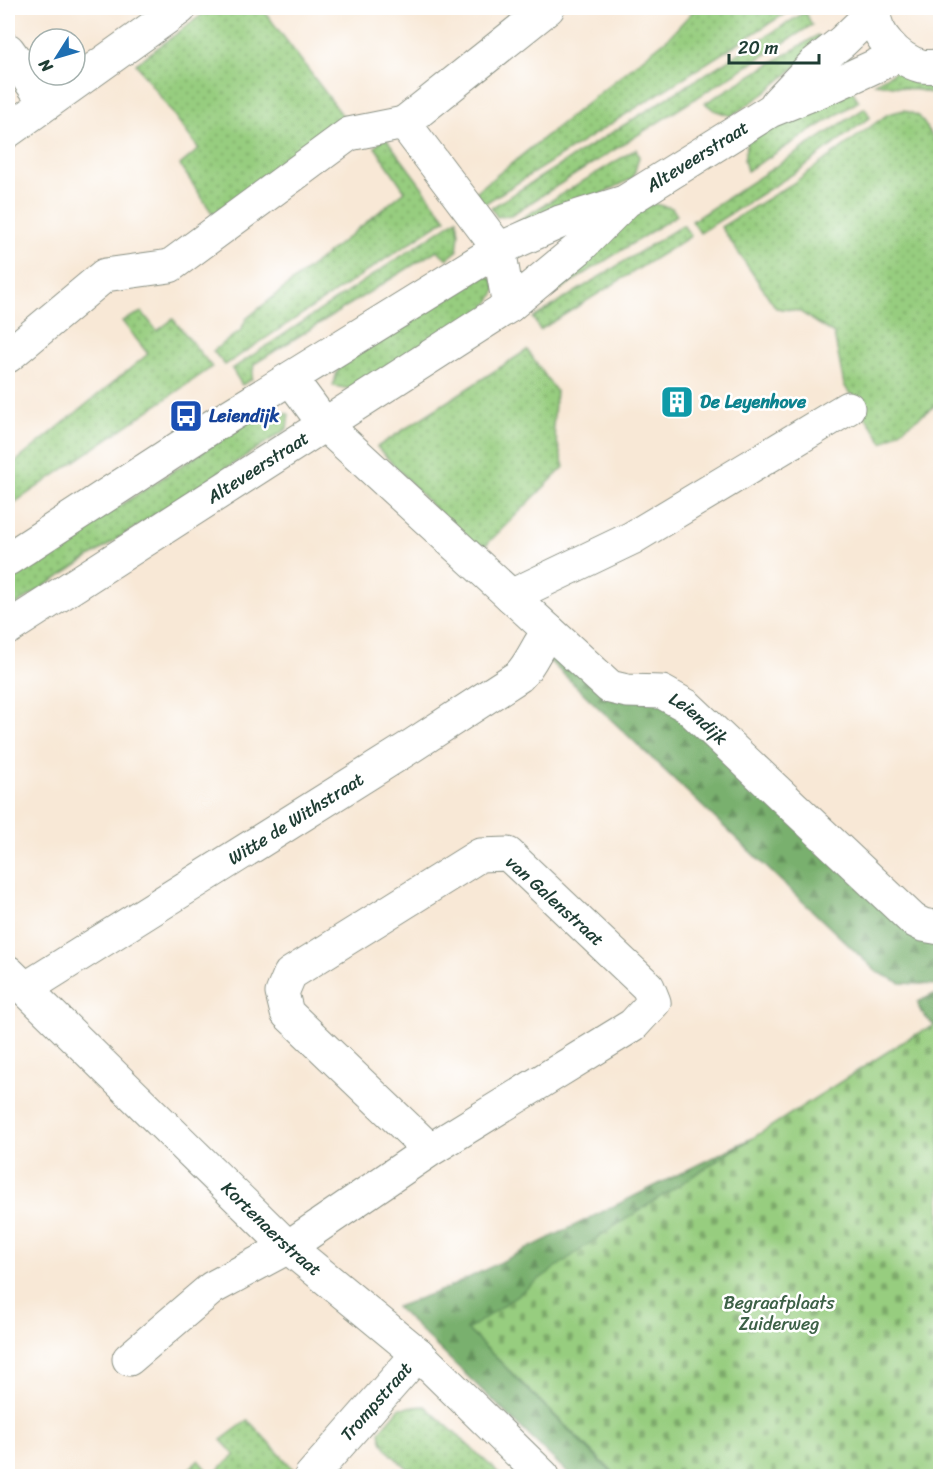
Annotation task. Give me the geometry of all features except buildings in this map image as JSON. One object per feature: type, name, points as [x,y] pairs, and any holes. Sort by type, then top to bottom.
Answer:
[{"type":"street","points":[[8,131],[180,8]]},
{"type":"street","points":[[8,356],[105,274],[170,266],[349,134],[404,123],[548,8]]},
{"type":"street","points":[[874,10],[882,37],[899,56],[921,66],[940,66]]},
{"type":"street","name":"Alteveerstraat","points":[[770,111],[814,64],[842,42],[874,10]]},
{"type":"street","points":[[8,50],[45,103]]},
{"type":"street","name":"Alteveerstraat","points":[[8,628],[510,306],[578,249],[626,201],[770,111],[899,56]]},
{"type":"street","points":[[404,123],[499,249],[510,306]]},
{"type":"street","name":"Alteveerstraat","points":[[8,559],[213,426],[499,249],[560,222],[626,201]]},
{"type":"street","name":"Leiendijk","points":[[291,379],[325,424],[610,687],[627,691],[662,693],[687,706],[914,920],[924,925],[940,928]]},
{"type":"street","points":[[512,596],[632,538],[848,408]]},
{"type":"street","name":"Witte de Withstraat","points":[[16,981],[400,753],[519,676],[549,631]]},
{"type":"street","name":"van Galenstraat","points":[[129,1359],[212,1288],[288,1247],[430,1150],[633,1025],[654,1002],[648,987],[507,854],[480,855],[290,974],[282,993],[287,1013],[430,1150]]},
{"type":"street","name":"Kortenaerstraat","points":[[16,981],[288,1247],[418,1354],[543,1476]]},
{"type":"street","name":"Trompstraat","points":[[311,1476],[418,1354]]},
{"type":"green space","points":[[211,8],[262,8],[346,120],[214,216],[180,165],[199,149],[136,64]]},
{"type":"green space","points":[[696,8],[794,8],[484,204],[476,192],[668,38]]},
{"type":"green space","points":[[805,12],[812,25],[511,215],[497,217],[491,208]]},
{"type":"green space","points":[[818,35],[824,43],[765,93],[731,116],[714,110],[705,103]]},
{"type":"green space","points":[[898,70],[940,82],[940,97],[924,91],[875,83]]},
{"type":"green space","points":[[849,86],[859,101],[747,171],[744,160],[747,142]]},
{"type":"green space","points":[[865,108],[870,117],[801,169],[700,233],[692,221]]},
{"type":"green space","points":[[904,110],[919,116],[940,147],[940,402],[883,443],[844,385],[834,334],[799,311],[776,308],[721,227],[792,184],[888,114]]},
{"type":"green space","points":[[385,137],[446,219],[225,365],[213,351],[241,330],[246,319],[405,191],[375,147]]},
{"type":"green space","points":[[636,149],[639,157],[633,178],[576,207],[519,226],[514,223]]},
{"type":"green space","points":[[651,203],[672,208],[677,215],[553,294],[547,295],[586,255]]},
{"type":"green space","points":[[457,219],[459,234],[457,251],[447,259],[437,250],[254,364],[252,379],[242,385],[232,369]]},
{"type":"green space","points":[[683,225],[691,236],[540,330],[533,318]]},
{"type":"green space","points":[[482,273],[492,279],[496,290],[484,311],[351,389],[333,386],[337,372],[345,360]]},
{"type":"green space","points":[[142,312],[157,331],[173,319],[212,367],[8,507],[8,468],[148,354],[122,321]]},
{"type":"green space","points":[[527,350],[556,391],[553,427],[564,467],[477,554],[377,447]]},
{"type":"green space","points":[[262,413],[289,414],[287,429],[8,610],[8,579]]},
{"type":"green space","points":[[546,652],[662,703],[940,935],[940,984],[901,983],[877,972],[542,654]]},
{"type":"green space","points":[[932,995],[940,995],[940,1008],[936,1013],[940,1023],[935,1026],[918,1006],[918,1002]]},
{"type":"green space","name":"Begraafplaats Zuiderweg","points":[[940,1023],[940,1476],[617,1476],[468,1330],[607,1231],[909,1038]]},
{"type":"green space","points":[[752,1138],[468,1330],[615,1476],[571,1476],[396,1307],[448,1288]]},
{"type":"green space","points":[[425,1406],[502,1476],[416,1476],[399,1462],[384,1445],[380,1431],[400,1408]]},
{"type":"green space","points":[[248,1420],[298,1476],[181,1476],[199,1460],[212,1475],[235,1455],[221,1440]]},
{"type":"place","name":"De Leyenhove","points":[[677,402]]},
{"type":"place","name":"Leiendijk","points":[[186,416]]}]
